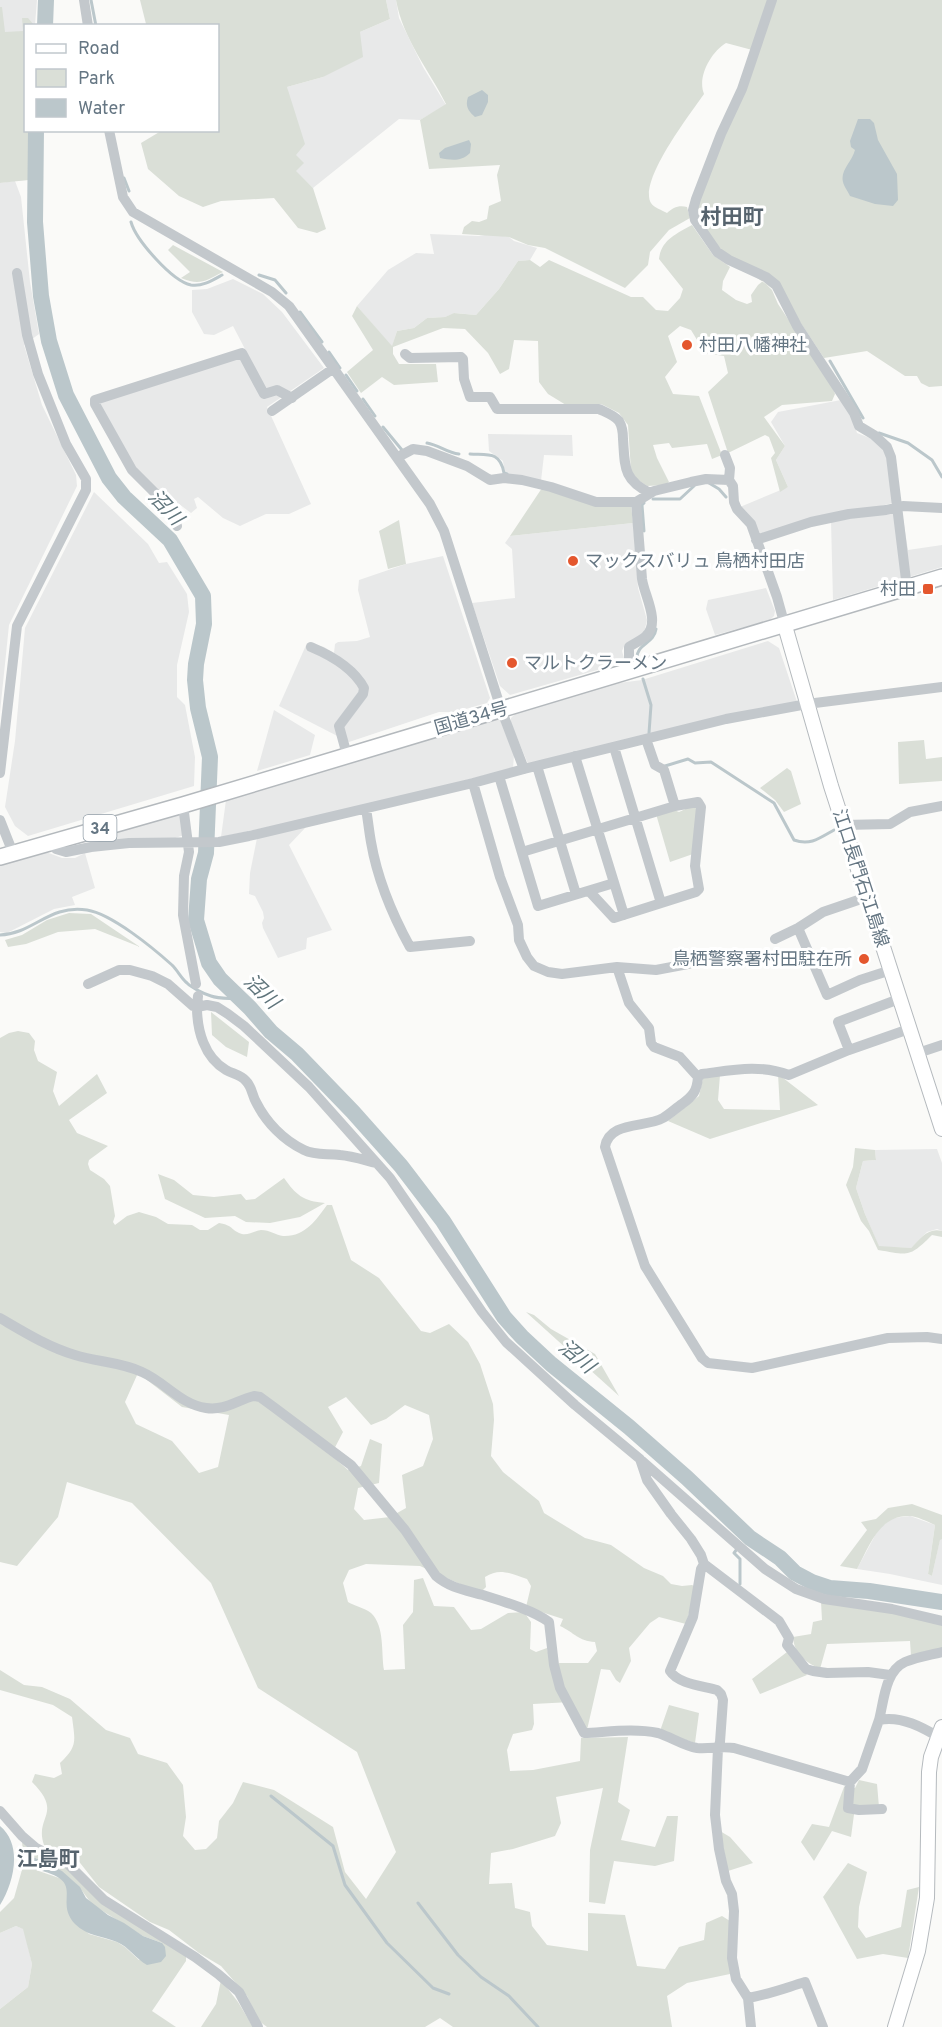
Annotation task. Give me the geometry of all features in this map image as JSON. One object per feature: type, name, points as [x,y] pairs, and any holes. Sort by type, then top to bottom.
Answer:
[{"type":"highway","name":"国道34号","points":[[6,855],[183,805],[220,792],[784,626],[942,577]]},
{"type":"main road","name":"江口長門石江島線","points":[[784,626],[844,825],[942,1129]]},
{"type":"main road","points":[[895,2027],[918,1951],[927,1898],[928,1790],[931,1757],[940,1735]]},
{"type":"street","points":[[84,0],[88,24]]},
{"type":"street","points":[[772,0],[742,89],[721,134],[696,199],[693,210],[694,220],[717,252],[776,285],[797,326],[850,405],[859,426],[874,435],[887,447],[891,457],[898,506],[907,588]]},
{"type":"street","points":[[109,132],[123,197],[133,212],[272,292],[289,306],[430,504],[444,531],[501,709],[524,769]]},
{"type":"street","points":[[0,773],[18,626],[86,490],[86,479],[66,444],[38,374],[27,335],[17,273]]},
{"type":"street","points":[[177,526],[172,510],[132,470],[95,404],[96,400],[242,353],[264,394],[277,390],[292,398]]},
{"type":"street","points":[[405,354],[410,358],[461,357],[464,379],[470,397],[490,398],[497,409],[599,409],[609,413],[618,420],[622,429],[627,473],[637,486],[651,493]]},
{"type":"street","points":[[272,411],[334,368]]},
{"type":"street","points":[[398,457],[413,449],[427,451],[467,466],[490,480],[504,478],[522,480],[596,502],[636,501],[651,493],[706,479],[729,480]]},
{"type":"street","points":[[725,455],[730,468],[729,480],[733,486],[734,502],[737,509],[751,524],[777,597],[784,626]]},
{"type":"street","points":[[633,670],[629,658],[629,647],[647,636],[651,630],[649,602],[643,590],[636,501]]},
{"type":"street","points":[[756,540],[811,522],[898,506],[942,508]]},
{"type":"street","points":[[311,647],[327,654],[360,680],[364,688],[363,694],[339,726],[347,755]]},
{"type":"street","points":[[49,843],[56,849],[66,852],[91,847],[188,841],[219,842],[366,809],[726,719],[807,704],[942,687]]},
{"type":"street","points":[[646,739],[655,765],[664,770],[675,806]]},
{"type":"street","points":[[614,747],[661,903]]},
{"type":"street","points":[[575,756],[624,915]]},
{"type":"street","points":[[537,766],[576,894]]},
{"type":"street","points":[[499,776],[538,906],[614,883]]},
{"type":"street","points":[[473,783],[500,877],[518,925],[519,940],[534,966],[562,974],[617,968],[668,969],[709,956]]},
{"type":"street","points":[[522,852],[675,806],[698,802],[701,807],[695,867],[699,888],[696,892],[614,918],[589,891]]},
{"type":"street","points":[[183,805],[189,852],[183,915],[196,984]]},
{"type":"street","points":[[844,825],[890,824],[910,812],[942,806]]},
{"type":"street","points":[[366,809],[371,843],[387,896],[410,947],[470,941]]},
{"type":"street","points":[[0,820],[6,855]]},
{"type":"street","points":[[775,939],[798,928],[822,912],[867,897]]},
{"type":"street","points":[[798,928],[827,995],[860,980],[891,970]]},
{"type":"street","points":[[617,968],[629,1004],[650,1028],[651,1043],[654,1047],[680,1057],[698,1077],[697,1088],[693,1096],[663,1119],[614,1131],[606,1140],[605,1147],[645,1266],[702,1358],[708,1363],[752,1368],[888,1338],[942,1339]]},
{"type":"street","points":[[88,984],[119,970],[130,970],[152,976],[168,984],[193,1006],[197,1001]]},
{"type":"street","points":[[849,1050],[838,1022],[899,999]]},
{"type":"street","points":[[197,1001],[217,1007],[244,1026],[309,1087],[390,1178],[482,1312],[506,1342],[575,1405],[765,1569],[796,1589],[824,1599],[892,1609],[942,1621]]},
{"type":"street","points":[[197,1001],[197,1026],[213,1059],[227,1071],[245,1080],[251,1087],[264,1118],[282,1135],[298,1148],[315,1155],[341,1155],[377,1163]]},
{"type":"street","points":[[698,1077],[702,1074],[758,1068],[772,1069],[789,1075],[849,1050],[909,1029]]},
{"type":"street","points":[[918,1053],[942,1045]]},
{"type":"street","points":[[0,1318],[52,1347],[77,1356],[144,1372],[186,1402],[218,1409],[246,1398],[260,1397],[351,1465],[363,1477],[442,1581],[449,1586],[485,1596],[542,1617],[549,1623],[554,1665],[560,1688],[584,1733],[639,1731],[659,1734],[695,1748],[725,1746],[850,1782]]},
{"type":"street","points":[[639,1459],[647,1480],[670,1514],[692,1539],[704,1564],[779,1621],[789,1638],[787,1645],[806,1669],[827,1673],[868,1672],[890,1675]]},
{"type":"street","points":[[704,1564],[701,1569],[693,1617],[670,1671],[679,1679],[717,1690],[721,1694],[723,1712],[718,1748],[715,1815],[719,1849],[726,1881],[732,1894],[734,1911],[732,1958],[736,1979],[748,1998],[751,2027]]},
{"type":"street","points":[[882,1809],[848,1808],[850,1782],[862,1769],[879,1720],[890,1675],[905,1662],[942,1652]]},
{"type":"street","points":[[879,1720],[886,1718],[911,1724],[940,1735]]},
{"type":"street","points":[[0,1811],[36,1848],[68,1864],[104,1900],[195,1957],[227,1982],[238,1992],[258,2027]]},
{"type":"street","points":[[748,1998],[777,1993],[806,1982],[823,2027]]},
{"type":"shaded area","points":[[0,0],[37,0],[35,24],[24,24],[24,132],[31,132],[28,180],[15,181],[21,197],[30,282],[39,334],[24,345],[42,405],[76,475],[77,486],[9,625],[0,712],[0,183],[14,181],[0,133]]},
{"type":"shaded area","points":[[386,0],[396,0],[399,18],[423,67],[446,105],[420,120],[399,119],[313,188],[295,171],[296,155],[287,87],[323,77],[360,32],[390,19]]},
{"type":"shaded area","points":[[430,234],[479,236],[491,234],[509,237],[514,241],[537,248],[530,260],[518,261],[499,289],[476,315],[455,313],[445,317],[427,318],[414,328],[397,331],[392,347],[357,306],[388,270],[416,253],[434,254]]},
{"type":"shaded area","points":[[233,279],[263,294],[282,312],[324,368],[267,407],[311,504],[289,514],[266,514],[240,526],[223,518],[198,497],[194,499],[197,508],[191,513],[179,504],[167,502],[133,468],[99,405],[102,399],[240,357],[245,360],[245,349],[233,326],[214,335],[204,334],[192,312],[192,290],[207,289]]},
{"type":"shaded area","points":[[841,400],[852,417],[857,433],[875,440],[886,453],[893,503],[761,535],[740,507],[788,487],[776,460],[785,446],[771,422],[778,412]]},
{"type":"shaded area","points":[[488,434],[572,435],[573,456],[544,455],[541,481],[505,475],[503,461],[489,451]]},
{"type":"shaded area","points":[[94,492],[148,544],[159,563],[167,562],[187,594],[189,612],[177,665],[177,697],[185,705],[195,757],[194,786],[28,836],[15,826],[5,807],[15,741],[25,628]]},
{"type":"shaded area","points":[[902,512],[908,550],[942,545],[942,567],[833,600],[831,521]]},
{"type":"shaded area","points":[[633,523],[638,588],[647,620],[644,633],[625,644],[622,651],[625,662],[510,695],[500,686],[472,603],[515,598],[512,549],[505,543],[510,536]]},
{"type":"shaded area","points":[[443,556],[490,698],[487,703],[455,712],[439,712],[349,742],[279,706],[307,643],[324,647],[334,653],[335,644],[338,642],[357,641],[370,637],[358,590],[359,580],[406,564]]},
{"type":"shaded area","points":[[766,588],[775,611],[770,620],[715,635],[706,609],[708,600]]},
{"type":"shaded area","points":[[768,641],[779,648],[797,702],[528,764],[511,723],[511,718],[517,712],[611,684],[642,680]]},
{"type":"shaded area","points":[[274,710],[315,735],[310,755],[257,771]]},
{"type":"shaded area","points":[[494,719],[500,720],[514,755],[513,768],[357,808],[221,837],[226,800]]},
{"type":"shaded area","points":[[180,813],[184,835],[175,838],[85,842]]},
{"type":"shaded area","points":[[306,827],[289,845],[332,930],[307,938],[306,949],[278,958],[263,928],[263,912],[255,896],[249,894],[250,873],[257,838]]},
{"type":"shaded area","points":[[46,852],[62,858],[75,858],[85,853],[95,888],[72,897],[75,905],[54,909],[7,933],[0,932],[0,866]]},
{"type":"shaded area","points":[[937,1149],[942,1163],[942,1231],[937,1229],[927,1232],[911,1248],[879,1247],[856,1188],[863,1161],[876,1160],[875,1150]]},
{"type":"shaded area","points":[[910,1516],[935,1525],[928,1574],[932,1576],[940,1539],[942,1539],[942,1585],[857,1569],[879,1528],[893,1518]]},
{"type":"shaded area","points":[[16,1926],[24,1929],[32,1964],[28,1987],[0,2009],[0,1933]]},
{"type":"green space","points":[[140,0],[386,0],[390,19],[360,32],[363,57],[323,77],[287,87],[305,144],[296,155],[304,163],[296,171],[313,188],[326,229],[317,233],[298,228],[274,198],[221,201],[203,207],[179,196],[148,169],[141,143],[159,132],[219,132],[219,24],[146,24]]},
{"type":"green space","points":[[396,0],[942,0],[942,386],[929,387],[921,383],[917,376],[905,376],[867,351],[824,358],[788,300],[721,249],[704,229],[698,201],[756,51],[726,43],[715,52],[707,66],[702,80],[704,94],[668,147],[652,179],[649,193],[651,203],[656,208],[667,213],[676,207],[687,207],[690,218],[669,230],[650,252],[648,265],[625,288],[545,248],[528,245],[509,237],[462,234],[464,227],[472,221],[479,222],[487,219],[489,206],[501,201],[497,175],[500,165],[429,169],[420,120],[446,104],[410,41]]},
{"type":"green space","points":[[0,7],[2,7],[5,32],[23,31],[22,18],[28,18],[33,24],[24,24],[24,132],[31,132],[28,180],[0,183]]},
{"type":"green space","points":[[692,225],[713,255],[730,267],[723,281],[722,290],[736,300],[747,304],[752,302],[751,295],[763,281],[772,290],[778,304],[832,385],[835,394],[832,401],[782,405],[764,417],[785,446],[776,460],[788,487],[780,492],[771,458],[775,453],[769,437],[765,435],[728,453],[708,392],[728,373],[724,356],[705,353],[691,330],[680,326],[668,336],[677,362],[665,377],[673,394],[699,396],[722,455],[712,459],[707,444],[672,448],[669,443],[653,445],[669,482],[665,485],[647,486],[631,471],[628,425],[619,413],[601,404],[566,405],[548,394],[539,382],[538,341],[514,340],[509,369],[500,374],[488,353],[465,329],[443,328],[393,347],[393,354],[399,364],[436,364],[438,382],[394,385],[382,377],[361,393],[347,372],[373,350],[352,316],[357,306],[392,346],[397,331],[414,328],[427,318],[445,317],[454,313],[476,315],[499,289],[518,261],[530,260],[540,267],[549,260],[631,297],[643,297],[656,310],[668,311],[680,298],[683,289],[659,259],[660,252],[670,238]]},
{"type":"green space","points":[[173,245],[223,272],[198,282],[181,278],[190,272],[168,250]]},
{"type":"green space","points":[[542,488],[631,505],[633,523],[510,536]]},
{"type":"green space","points":[[399,520],[406,564],[388,569],[379,531]]},
{"type":"green space","points":[[924,740],[926,759],[942,757],[942,781],[899,784],[898,742]]},
{"type":"green space","points":[[787,768],[791,771],[801,804],[784,812],[775,800],[760,788]]},
{"type":"green space","points":[[692,806],[697,809],[693,854],[670,862],[656,814],[674,810],[679,812]]},
{"type":"green space","points":[[69,913],[91,914],[140,947],[95,929],[58,932],[26,944],[8,947],[5,940],[22,935],[47,920]]},
{"type":"green space","points":[[211,1012],[249,1042],[247,1057],[226,1047],[212,1035]]},
{"type":"green space","points":[[18,1031],[29,1033],[35,1041],[34,1050],[38,1061],[57,1072],[53,1091],[59,1106],[97,1074],[107,1093],[69,1120],[77,1133],[108,1146],[89,1160],[88,1164],[90,1170],[110,1186],[115,1225],[127,1216],[139,1212],[156,1217],[168,1224],[192,1225],[200,1230],[208,1230],[219,1223],[242,1234],[261,1230],[291,1236],[304,1231],[327,1205],[332,1205],[351,1260],[379,1278],[421,1331],[430,1333],[449,1324],[468,1342],[480,1364],[493,1404],[491,1456],[503,1472],[539,1501],[544,1513],[585,1538],[611,1545],[644,1568],[663,1576],[671,1584],[696,1587],[686,1624],[659,1617],[650,1623],[629,1648],[631,1661],[620,1683],[610,1670],[601,1669],[587,1730],[571,1702],[533,1704],[532,1730],[513,1734],[507,1750],[510,1771],[533,1770],[580,1761],[581,1738],[628,1737],[618,1802],[630,1810],[621,1840],[655,1847],[667,1816],[678,1816],[674,1861],[655,1866],[614,1861],[605,1904],[589,1902],[590,1850],[603,1788],[556,1797],[561,1823],[555,1836],[491,1853],[489,1884],[512,1883],[515,1908],[530,1912],[532,1926],[547,1945],[588,1951],[588,1913],[625,1915],[637,1966],[665,1969],[679,1947],[704,1940],[706,1923],[722,1916],[730,1921],[730,1974],[687,1983],[667,1996],[672,2027],[453,2027],[440,2018],[425,2027],[267,2027],[259,2021],[247,1996],[221,1966],[199,1953],[169,1930],[150,1922],[99,1887],[77,1859],[44,1845],[42,1827],[46,1815],[46,1801],[32,1782],[35,1774],[54,1778],[62,1774],[60,1763],[70,1752],[74,1743],[72,1717],[53,1705],[0,1690],[0,1670],[24,1685],[42,1687],[70,1699],[106,1730],[130,1738],[138,1754],[167,1763],[183,1785],[186,1817],[183,1836],[195,1850],[206,1849],[217,1838],[219,1821],[233,1803],[243,1782],[274,1790],[333,1827],[345,1872],[366,1899],[396,1852],[357,1752],[258,1688],[211,1583],[132,1503],[67,1482],[58,1517],[17,1566],[0,1562],[0,1038]],"holes":[[[138,1373],[182,1407],[229,1415],[218,1467],[199,1473],[172,1441],[136,1424],[125,1402]],[[346,1397],[371,1425],[386,1419],[405,1405],[429,1415],[433,1439],[423,1466],[402,1475],[406,1508],[390,1517],[364,1520],[354,1509],[358,1488],[379,1483],[382,1444],[370,1439],[361,1466],[348,1470],[331,1455],[343,1432],[328,1407]],[[366,1564],[420,1566],[469,1588],[482,1591],[486,1587],[485,1577],[490,1574],[506,1572],[516,1575],[527,1579],[531,1586],[526,1607],[563,1619],[560,1626],[580,1638],[595,1642],[597,1651],[588,1663],[559,1663],[554,1680],[547,1648],[536,1652],[530,1649],[531,1622],[524,1612],[508,1613],[481,1629],[471,1630],[454,1607],[434,1606],[423,1578],[414,1580],[413,1612],[403,1625],[405,1669],[384,1670],[379,1625],[369,1611],[348,1602],[343,1583],[349,1570]]]},
{"type":"green space","points":[[778,1074],[818,1105],[710,1139],[668,1121],[699,1096],[703,1078],[720,1075],[718,1100],[724,1109],[780,1110]]},
{"type":"green space","points":[[855,1148],[875,1150],[876,1160],[863,1161],[856,1188],[879,1246],[911,1248],[925,1235],[937,1230],[942,1231],[942,1237],[932,1235],[918,1248],[908,1253],[878,1250],[869,1231],[861,1221],[846,1185],[853,1167]]},
{"type":"green space","points":[[158,1174],[174,1180],[193,1195],[214,1197],[241,1194],[246,1200],[255,1199],[284,1178],[301,1196],[311,1201],[325,1203],[300,1217],[270,1223],[246,1222],[235,1216],[205,1218],[165,1199]]},
{"type":"green space","points":[[526,1312],[595,1354],[619,1396]]},
{"type":"green space","points":[[912,1504],[942,1515],[942,1539],[932,1576],[928,1574],[935,1525],[912,1516],[899,1517],[883,1527],[871,1542],[857,1569],[840,1566],[867,1530],[861,1522],[876,1519],[888,1508]]},
{"type":"green space","points":[[821,1602],[890,1612],[942,1625],[942,1648],[911,1656],[910,1641],[827,1644],[820,1669],[798,1653],[793,1637],[811,1634],[813,1622],[822,1620]]},
{"type":"green space","points":[[787,1652],[807,1675],[760,1694],[752,1679]]},
{"type":"green space","points":[[669,1705],[699,1713],[695,1743],[660,1731]]},
{"type":"green space","points":[[859,1780],[877,1784],[879,1807],[855,1807],[851,1837],[832,1831],[814,1861],[801,1842],[812,1824],[829,1827],[844,1787],[855,1788]]},
{"type":"green space","points":[[720,1831],[730,1837],[753,1863],[728,1871]]},
{"type":"green space","points":[[22,1842],[68,1867],[102,1901],[186,1955],[186,1961],[152,2011],[176,2027],[0,2027],[0,2009],[28,1987],[32,1964],[23,1929],[16,1926],[0,1933],[0,1912],[14,1898],[25,1859],[33,1869],[62,1879],[67,1885],[67,1908],[89,1934],[117,1942],[139,1960],[162,1943],[143,1936],[93,1905],[78,1886],[65,1875],[23,1852]]},
{"type":"green space","points":[[848,1863],[867,1872],[859,1907],[858,1927],[866,1938],[901,1927],[907,1890],[919,1887],[908,1958],[883,1954],[857,1959],[823,1897]]},
{"type":"green space","points":[[221,1980],[253,2027],[201,2027],[216,2004]]},
{"type":"water","points":[[482,90],[488,95],[488,102],[482,115],[475,117],[468,108],[467,100],[468,97]]},
{"type":"water","points":[[858,119],[870,119],[874,123],[878,140],[897,174],[898,200],[893,206],[875,204],[850,196],[844,184],[843,174],[855,150],[851,147],[850,141]]},
{"type":"water","points":[[469,140],[470,153],[467,156],[456,160],[440,158],[439,153],[445,148]]},
{"type":"water","points":[[0,1826],[12,1843],[14,1864],[9,1886],[0,1905]]},
{"type":"water","points":[[23,1852],[62,1871],[80,1887],[86,1898],[108,1915],[143,1936],[162,1943],[166,1956],[161,1962],[147,1965],[121,1944],[80,1928],[69,1915],[65,1885],[60,1879],[50,1874],[33,1869]]},
{"type":"waterway","name":"沼川","points":[[45,24],[46,0]]},
{"type":"waterway","points":[[91,0],[96,24]]},
{"type":"waterway","name":"沼川","points":[[36,132],[35,222],[41,296],[49,341],[66,395],[109,478],[124,497],[170,540],[203,596],[204,624],[195,680],[198,708],[210,757],[206,853],[199,879],[196,920],[209,963],[220,979],[271,1032],[297,1054],[401,1166],[443,1221],[504,1317],[522,1337],[687,1478],[750,1538],[780,1558],[795,1573],[812,1582],[830,1588],[869,1591],[942,1602]]},
{"type":"waterway","points":[[124,178],[129,191]]},
{"type":"waterway","points":[[131,222],[147,249],[165,268],[183,282],[199,285],[222,275]]},
{"type":"waterway","points":[[259,275],[275,280],[286,293]]},
{"type":"waterway","points":[[300,312],[322,342]]},
{"type":"waterway","points":[[329,352],[340,368]]},
{"type":"waterway","points":[[830,361],[863,418]]},
{"type":"waterway","points":[[346,375],[357,391]]},
{"type":"waterway","points":[[363,399],[375,416]]},
{"type":"waterway","points":[[383,427],[402,450]]},
{"type":"waterway","points":[[879,433],[908,443],[932,460],[942,477]]},
{"type":"waterway","points":[[427,443],[459,454]]},
{"type":"waterway","points":[[470,454],[496,458],[500,461],[504,473],[507,474]]},
{"type":"waterway","points":[[709,483],[726,497]]},
{"type":"waterway","points":[[653,499],[680,499],[694,486]]},
{"type":"waterway","points":[[644,503],[642,505],[644,531]]},
{"type":"waterway","points":[[637,658],[640,649],[652,638],[656,629]]},
{"type":"waterway","points":[[643,679],[651,705],[649,733]]},
{"type":"waterway","points":[[665,766],[688,759],[695,763],[711,762],[774,803],[794,840],[810,842],[834,830]]},
{"type":"waterway","points":[[0,935],[22,930],[62,911],[87,910],[108,918],[132,933],[172,965],[195,989],[214,997],[239,999]]},
{"type":"waterway","points":[[737,1549],[734,1553],[740,1559],[740,1584]]},
{"type":"waterway","points":[[271,1796],[333,1846],[345,1885],[387,1943],[433,1988],[449,1994]]},
{"type":"waterway","points":[[418,1903],[458,1955],[481,1977],[509,1996],[538,2027]]},
{"type":"place","name":"村田八幡神社","points":[[687,345]]},
{"type":"place","name":"マックスバリュ 鳥栖村田店","points":[[573,561]]},
{"type":"place","name":"村田","points":[[928,589]]},
{"type":"place","name":"マルトクラーメン","points":[[512,663]]},
{"type":"place","name":"鳥栖警察署村田駐在所","points":[[864,959]]},
{"type":"district","name":"村田町","points":[[732,217]]},
{"type":"district","name":"江島町","points":[[48,1859]]}]
